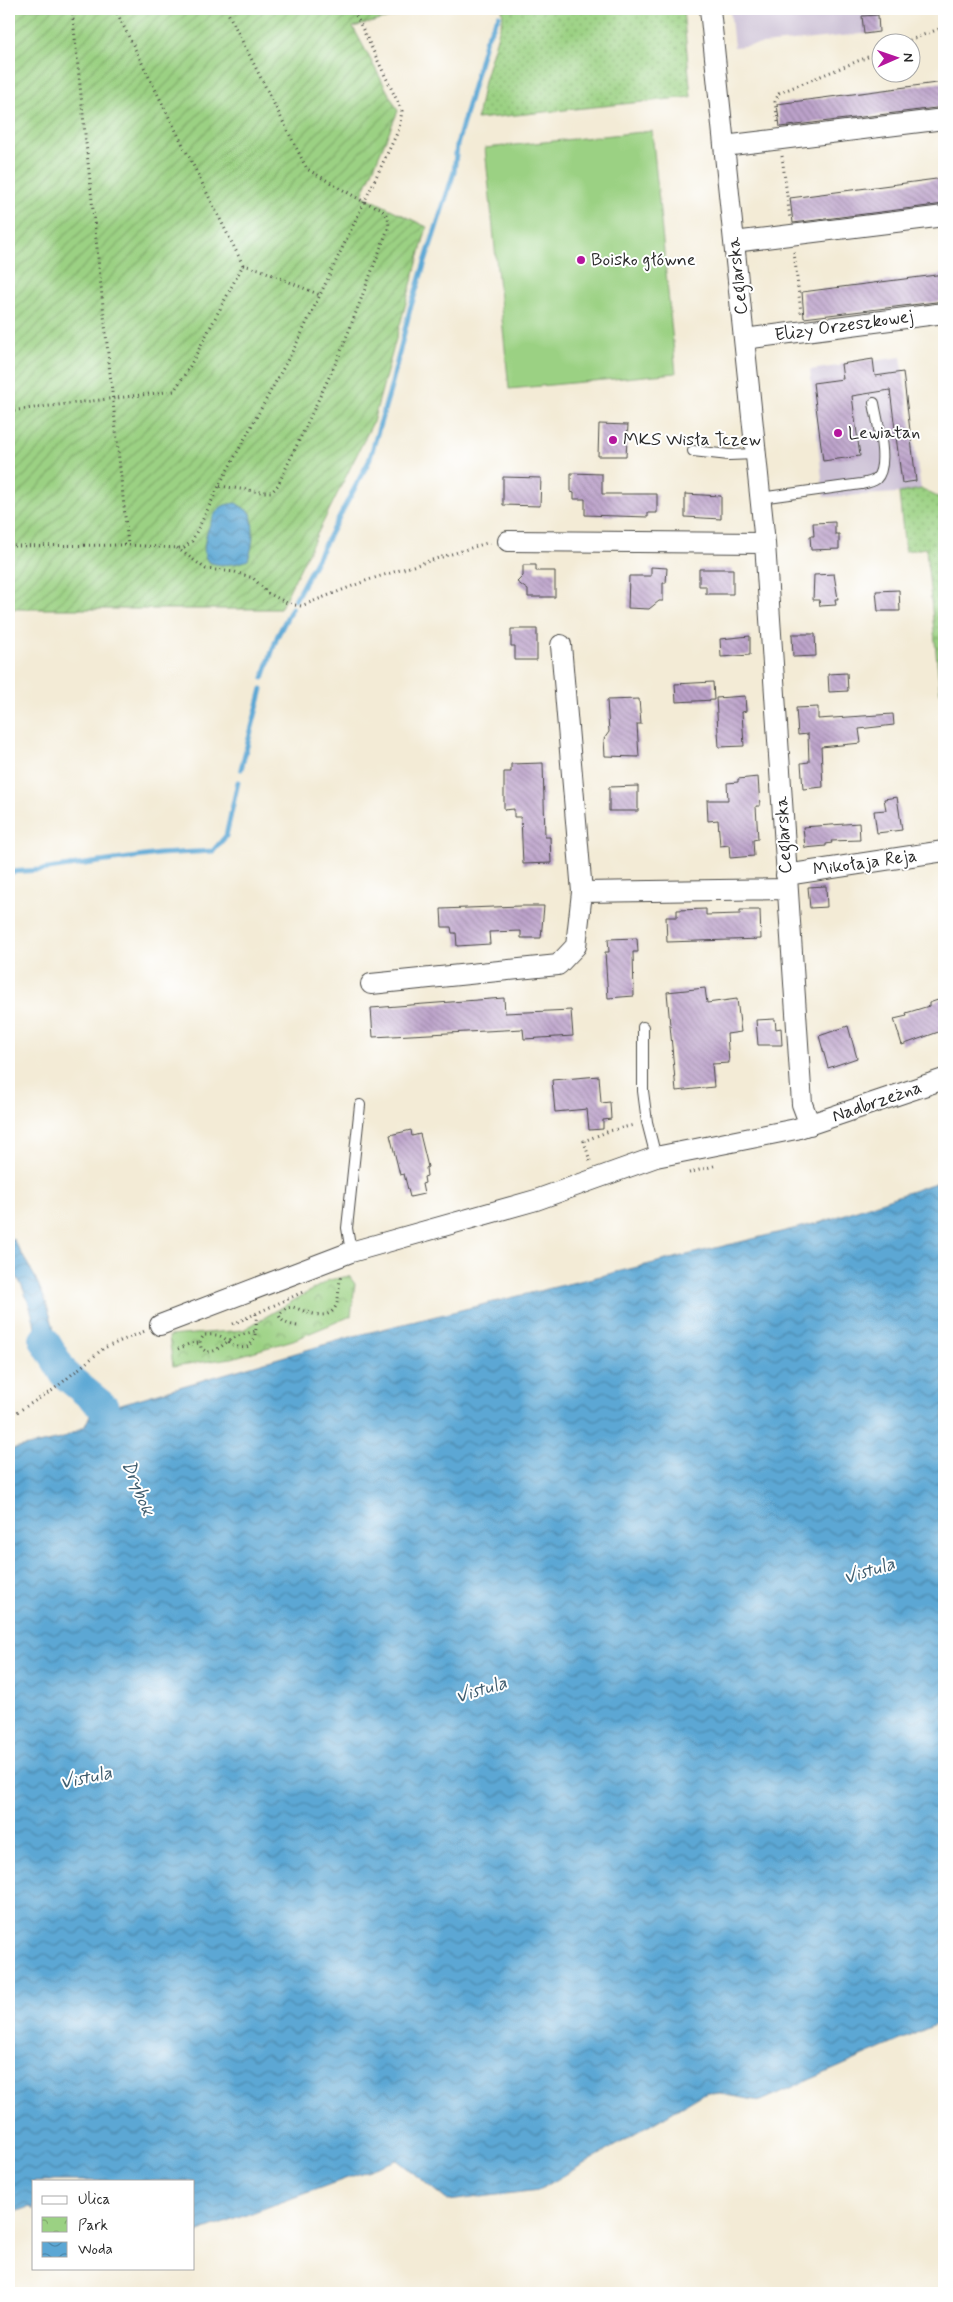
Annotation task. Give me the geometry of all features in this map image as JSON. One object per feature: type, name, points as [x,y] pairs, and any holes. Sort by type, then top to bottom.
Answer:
[{"type":"street","name":"Ceglarska","points":[[710,9],[765,543],[802,1104],[810,1125]]},
{"type":"street","points":[[724,146],[944,119]]},
{"type":"street","points":[[734,242],[792,233],[944,216]]},
{"type":"street","name":"Elizy Orzeszkowej","points":[[744,340],[944,313]]},
{"type":"street","points":[[508,541],[765,543]]},
{"type":"street","points":[[371,984],[558,965],[576,946],[582,892],[561,646]]},
{"type":"street","name":"Mikołaja Reja","points":[[582,892],[787,882],[944,851]]},
{"type":"street","name":"Nadbrzeżna","points":[[160,1325],[348,1260],[536,1200],[594,1177],[656,1157],[776,1135],[944,1079]]},
{"type":"lane","points":[[760,498],[861,484],[875,480],[880,474],[884,462],[874,403]]},
{"type":"lane","points":[[693,451],[729,455],[755,454]]},
{"type":"lane","points":[[643,1027],[643,1091],[647,1122],[656,1157]]},
{"type":"lane","points":[[348,1260],[347,1228],[360,1105]]},
{"type":"path","points":[[72,9],[111,398],[128,545]]},
{"type":"path","points":[[115,9],[243,265],[259,269],[320,295]]},
{"type":"path","points":[[220,486],[272,492],[278,485],[340,354],[389,226],[388,217],[380,208],[364,202],[306,169],[226,9]]},
{"type":"path","points":[[9,546],[128,545],[184,548],[192,541],[320,295],[398,129],[402,112],[353,9]]},
{"type":"path","points":[[920,36],[944,27]]},
{"type":"path","points":[[802,331],[792,233],[775,102],[779,93],[870,56]]},
{"type":"path","points":[[9,411],[174,391],[190,366],[243,265]]},
{"type":"path","points":[[177,548],[206,569],[234,572],[253,578],[268,593],[289,604],[301,606],[368,580],[402,571],[465,548],[488,542],[508,541]]},
{"type":"path","points":[[594,1177],[584,1141],[609,1131],[647,1122]]},
{"type":"path","points":[[296,1326],[281,1320],[279,1315],[281,1311],[293,1307],[314,1316],[326,1314],[336,1304],[339,1282],[348,1260]]},
{"type":"path","points":[[256,1314],[256,1331],[250,1346],[244,1348],[228,1341],[219,1336],[204,1335],[200,1343],[201,1348],[207,1352],[212,1352],[228,1341],[256,1331]]},
{"type":"path","points":[[9,1416],[53,1390],[90,1362],[104,1348],[160,1325]]},
{"type":"path","points":[[178,1349],[189,1344],[200,1343]]},
{"type":"shaded area","points":[[730,9],[880,9],[882,32],[734,47]]},
{"type":"shaded area","points":[[901,357],[921,489],[899,493],[824,497],[810,370]]},
{"type":"green space","points":[[9,9],[425,9],[353,27],[398,111],[362,195],[427,227],[373,422],[280,609],[9,609]]},
{"type":"green space","points":[[502,9],[683,9],[691,97],[477,119],[484,81],[503,17]]},
{"type":"green space","name":"Boisko główne","points":[[652,131],[676,373],[509,389],[485,148]]},
{"type":"green space","points":[[921,489],[944,500],[944,692],[940,693],[926,548],[905,551],[899,493]]},
{"type":"green space","points":[[349,1276],[355,1284],[351,1316],[293,1340],[232,1358],[173,1366],[169,1336],[243,1330],[329,1280]]},
{"type":"water","points":[[236,503],[251,513],[253,537],[248,560],[239,563],[215,564],[207,560],[204,549],[212,519],[221,507]]},
{"type":"water","name":"Vistula","points":[[944,1180],[944,2021],[761,2101],[707,2092],[539,2190],[448,2201],[397,2160],[195,2234],[195,2180],[32,2180],[32,2208],[30,2207],[9,2214],[9,1450],[61,1439],[85,1426],[90,1415],[86,1405],[67,1385],[80,1375],[100,1389],[114,1406],[354,1336],[822,1222]]},
{"type":"water","points":[[9,1238],[13,1239],[34,1275],[46,1302],[53,1325],[55,1346],[73,1369],[60,1378],[37,1344],[34,1321],[29,1304],[22,1286],[9,1263]]},
{"type":"building","points":[[878,15],[879,32],[864,34],[862,16]]},
{"type":"building","points":[[944,82],[944,107],[780,127],[777,104]]},
{"type":"building","points":[[944,178],[944,204],[793,223],[790,198]]},
{"type":"building","points":[[944,274],[944,301],[804,318],[802,292]]},
{"type":"building","points":[[873,359],[875,376],[903,372],[916,481],[902,483],[890,390],[852,396],[860,456],[823,461],[813,383],[843,379],[841,364]]},
{"type":"building","name":"MKS Wisła Tczew","points":[[599,424],[628,425],[626,456],[598,456]]},
{"type":"building","points":[[571,473],[602,474],[602,494],[657,494],[657,513],[648,513],[648,517],[585,515],[585,499],[574,499],[574,493],[571,492]]},
{"type":"building","points":[[503,477],[541,478],[540,506],[503,505]]},
{"type":"building","points":[[685,494],[721,496],[721,519],[685,517]]},
{"type":"building","points":[[835,522],[835,534],[839,534],[839,549],[811,550],[810,536],[814,536],[813,523]]},
{"type":"building","points":[[523,565],[536,565],[536,571],[555,571],[555,597],[528,597],[528,590],[517,582],[523,576]]},
{"type":"building","points":[[651,567],[667,568],[666,583],[663,583],[663,601],[659,601],[649,609],[628,608],[629,576],[651,576]]},
{"type":"building","points":[[699,569],[733,569],[733,594],[706,594],[706,586],[699,586]]},
{"type":"building","points":[[834,574],[838,599],[835,599],[836,605],[820,606],[819,600],[813,600],[814,575]]},
{"type":"building","points":[[899,590],[900,611],[878,611],[876,591]]},
{"type":"building","points":[[511,629],[537,629],[537,660],[515,660],[515,646],[511,646]]},
{"type":"building","points":[[792,634],[815,634],[816,656],[793,657]]},
{"type":"building","points":[[750,636],[750,655],[721,657],[720,639]]},
{"type":"building","points":[[847,673],[848,691],[829,692],[828,674]]},
{"type":"building","points":[[713,682],[714,700],[676,702],[675,684]]},
{"type":"building","points":[[745,696],[746,711],[742,712],[744,746],[719,747],[716,698]]},
{"type":"building","points":[[639,699],[641,724],[637,724],[639,757],[605,756],[604,739],[609,732],[607,700]]},
{"type":"building","points":[[818,707],[818,719],[893,714],[894,725],[859,729],[861,743],[821,747],[823,787],[803,789],[801,763],[809,762],[808,734],[798,735],[796,708]]},
{"type":"building","points":[[543,763],[545,837],[550,837],[551,863],[523,864],[521,817],[514,817],[514,809],[504,810],[504,772],[511,772],[511,764]]},
{"type":"building","points":[[758,777],[760,806],[756,806],[758,839],[753,840],[754,856],[730,858],[729,845],[720,846],[718,820],[708,821],[707,800],[728,800],[727,783],[738,782],[738,779]]},
{"type":"building","points":[[638,786],[638,811],[609,811],[609,787]]},
{"type":"building","points":[[897,797],[902,830],[877,833],[874,811],[886,810],[884,799]]},
{"type":"building","points":[[859,823],[860,840],[831,841],[832,843],[826,844],[826,846],[805,848],[803,827]]},
{"type":"building","points":[[826,886],[827,907],[810,908],[808,887]]},
{"type":"building","points":[[544,906],[541,938],[521,938],[521,931],[489,932],[490,944],[457,946],[456,933],[452,933],[451,927],[442,927],[441,909]]},
{"type":"building","points":[[706,909],[706,915],[740,914],[740,910],[760,910],[761,939],[667,942],[666,917],[677,917],[677,910]]},
{"type":"building","points":[[637,938],[638,952],[633,952],[634,996],[608,998],[605,952],[609,952],[608,939]]},
{"type":"building","points":[[705,988],[707,1003],[737,999],[741,1032],[727,1034],[729,1063],[712,1064],[714,1087],[676,1091],[667,992]]},
{"type":"building","points":[[504,998],[505,1013],[571,1010],[573,1036],[524,1039],[523,1029],[373,1037],[371,1008]]},
{"type":"building","points":[[944,998],[944,1030],[902,1045],[894,1019],[907,1016],[906,1013],[929,1006],[929,1003]]},
{"type":"building","points":[[775,1019],[776,1029],[781,1028],[782,1045],[758,1045],[756,1020]]},
{"type":"building","points":[[848,1026],[857,1058],[828,1068],[819,1036]]},
{"type":"building","points":[[599,1076],[601,1103],[610,1102],[611,1119],[603,1120],[603,1129],[589,1130],[587,1109],[555,1112],[552,1080]]},
{"type":"building","points":[[411,1130],[412,1136],[420,1134],[428,1167],[426,1168],[427,1176],[424,1177],[425,1183],[422,1184],[424,1194],[410,1197],[404,1174],[400,1175],[390,1135]]},
{"type":"waterway","points":[[295,600],[369,461],[391,387],[410,309],[454,172],[457,145],[486,39],[499,16]]},
{"type":"waterway","points":[[263,678],[277,637],[292,608]]},
{"type":"waterway","points":[[241,769],[262,689]]},
{"type":"waterway","points":[[9,872],[40,870],[159,854],[213,851],[226,836],[238,782]]},
{"type":"waterway","name":"Drybok","points":[[44,1340],[65,1375],[104,1407]]},
{"type":"place","name":"Boisko główne","points":[[581,260]]},
{"type":"place","name":"Lewiatan","points":[[838,433]]},
{"type":"place","name":"MKS Wisła Tczew","points":[[613,440]]}]
